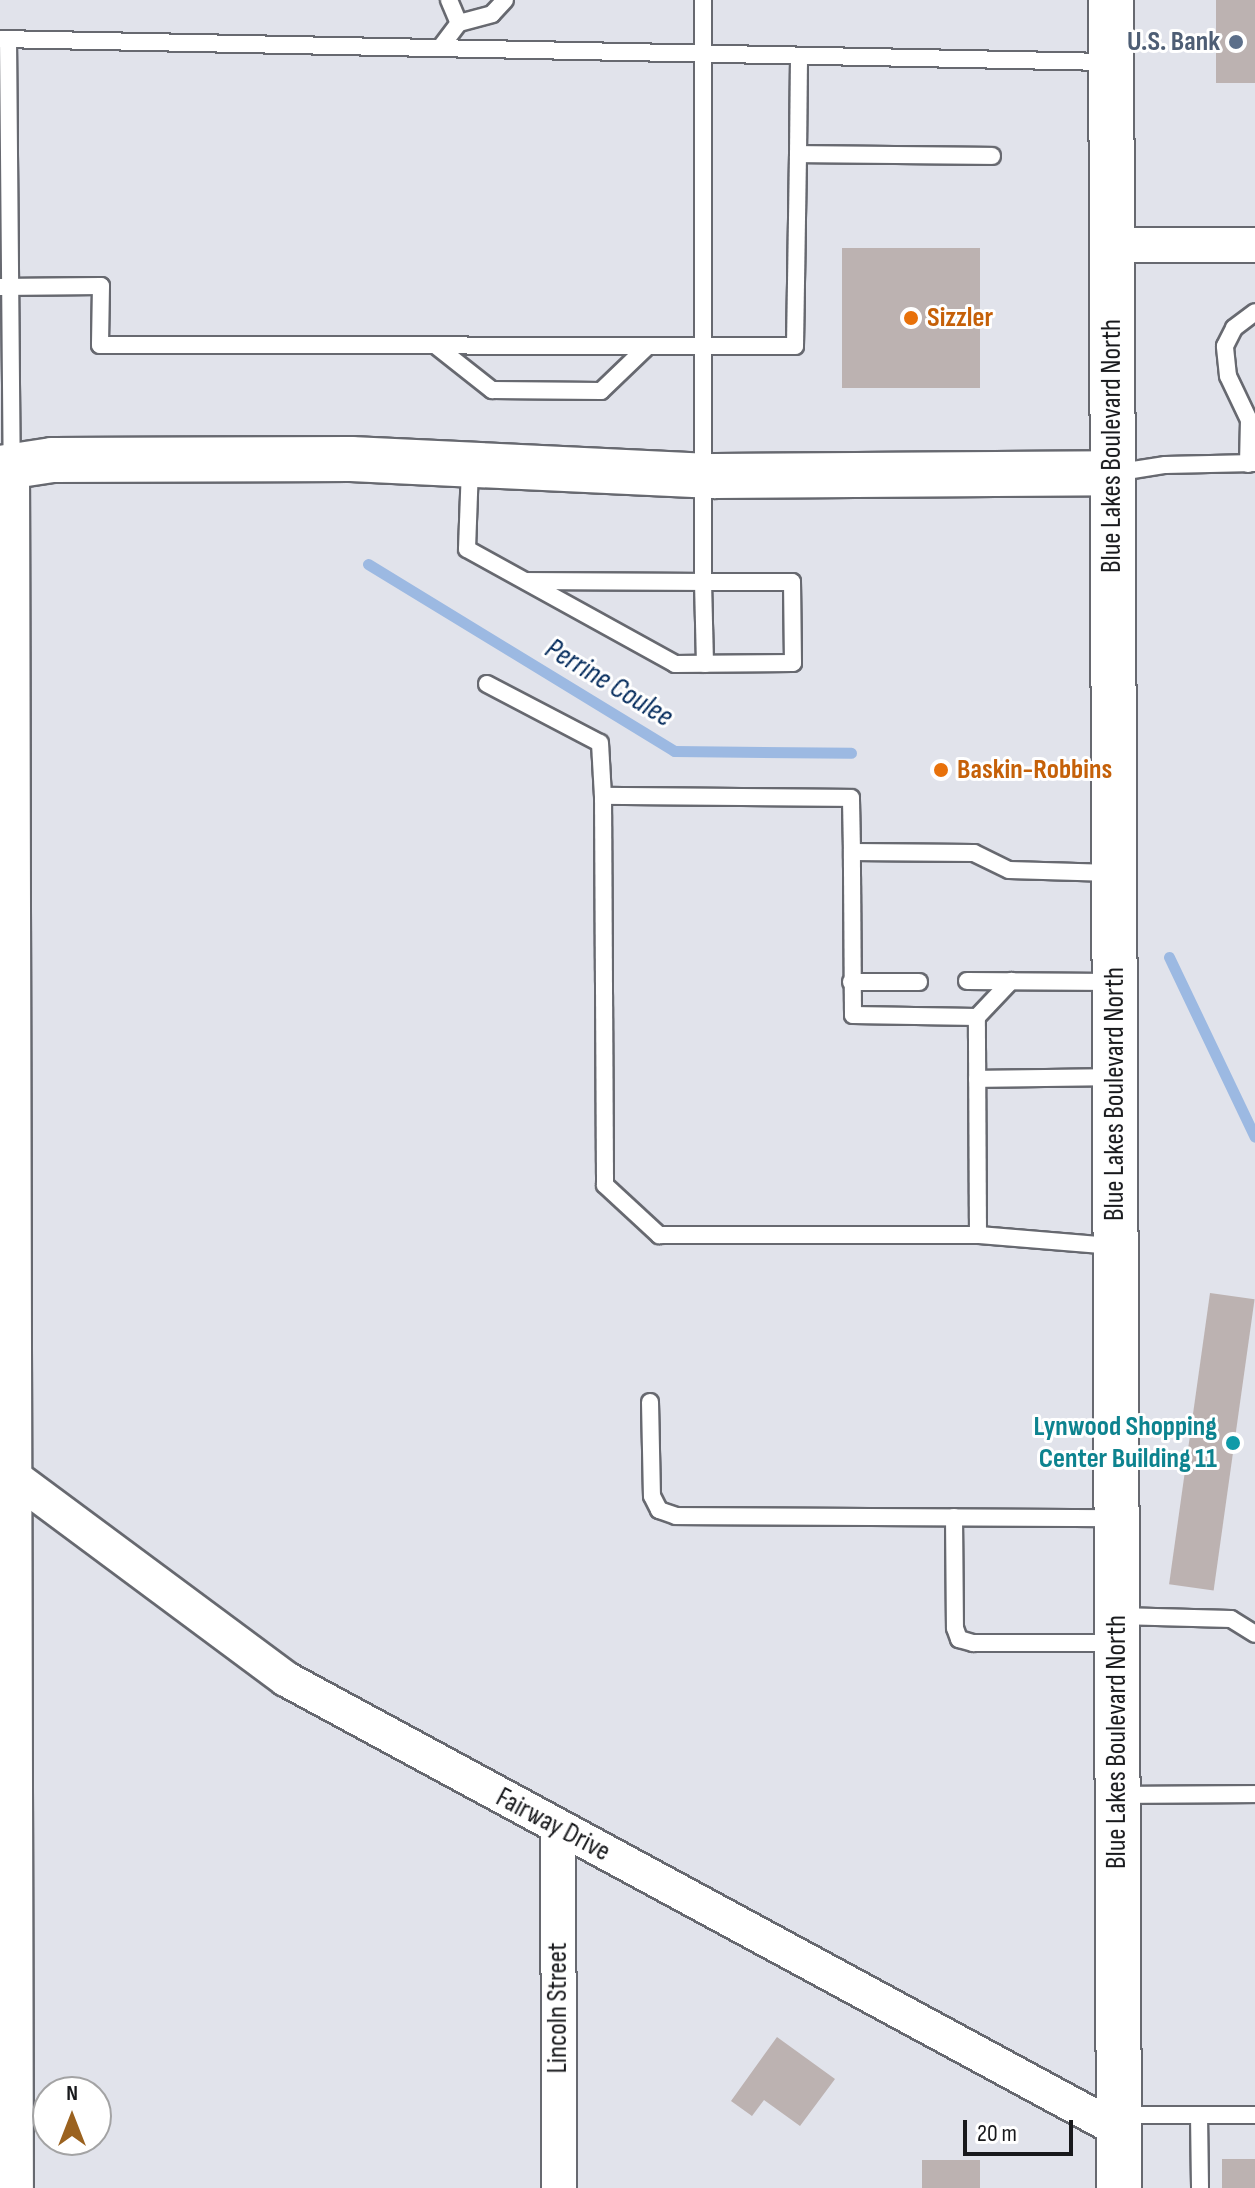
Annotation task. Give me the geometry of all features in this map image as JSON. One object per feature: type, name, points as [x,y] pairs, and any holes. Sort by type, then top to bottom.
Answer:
[{"type":"main road","name":"Blue Lakes Boulevard North","points":[[1111,0],[1119,2188]]},
{"type":"main road","points":[[6,466],[52,460],[351,459],[702,475],[1112,473]]},
{"type":"street","points":[[1111,245],[1255,245]]},
{"type":"street","points":[[6,466],[7,1110],[14,1477],[16,2188]]},
{"type":"street","name":"Fairway Drive","points":[[14,1477],[286,1679],[558,1827],[1119,2123]]},
{"type":"street","name":"Lincoln Street","points":[[558,1827],[559,2188]]},
{"type":"lane","points":[[449,0],[459,23]]},
{"type":"lane","points":[[440,48],[459,23],[492,14],[505,0]]},
{"type":"lane","points":[[703,0],[702,475],[705,664]]},
{"type":"lane","points":[[6,466],[4,39],[1111,62]]},
{"type":"lane","points":[[5,287],[101,286],[100,345],[795,346],[799,56]]},
{"type":"lane","points":[[798,154],[992,156]]},
{"type":"lane","points":[[1112,473],[1165,465],[1251,464],[1249,420],[1228,376],[1225,346],[1234,328],[1255,312]]},
{"type":"lane","points":[[435,345],[492,390],[601,391],[648,346]]},
{"type":"lane","points":[[470,464],[467,549],[675,664],[793,663],[792,582],[526,581]]},
{"type":"lane","points":[[487,684],[600,743],[603,796],[605,1185],[659,1235],[978,1235],[1115,1246]]},
{"type":"lane","points":[[603,796],[851,798],[853,1015],[977,1017]]},
{"type":"lane","points":[[852,852],[974,853],[1009,870],[1114,873]]},
{"type":"lane","points":[[967,981],[1115,982]]},
{"type":"lane","points":[[978,1235],[977,1017],[1011,981]]},
{"type":"lane","points":[[851,982],[919,982]]},
{"type":"lane","points":[[977,1079],[1114,1077]]},
{"type":"lane","points":[[650,1402],[652,1496],[659,1510],[676,1516],[1116,1518]]},
{"type":"lane","points":[[954,1517],[955,1628],[959,1639],[973,1643],[1231,1619],[1255,1634]]},
{"type":"lane","points":[[1118,1795],[1255,1794]]},
{"type":"lane","points":[[1119,2123],[1199,2115],[1255,2115]]},
{"type":"lane","points":[[1199,2115],[1200,2188]]},
{"type":"building","name":"U.S. Bank","points":[[1216,0],[1255,0],[1255,83],[1216,83]]},
{"type":"building","name":"Sizzler","points":[[842,248],[980,248],[980,388],[842,388]]},
{"type":"building","points":[[1210,1293],[1255,1299],[1214,1590],[1169,1584]]},
{"type":"building","points":[[777,2037],[835,2079],[800,2126],[764,2100],[752,2116],[731,2101]]},
{"type":"building","points":[[1222,2159],[1255,2159],[1255,2188],[1222,2188]]},
{"type":"building","points":[[922,2160],[980,2160],[980,2188],[922,2188]]},
{"type":"waterway","name":"Perrine Coulee","points":[[368,564],[674,751],[851,753]]},
{"type":"waterway","name":"Perrine Coulee","points":[[1169,957],[1255,1137]]},
{"type":"place","name":"U.S. Bank","points":[[1236,42]]},
{"type":"place","name":"Sizzler","points":[[911,318]]},
{"type":"place","name":"Baskin-Robbins","points":[[941,770]]},
{"type":"place","name":"Lynwood Shopping Center Building 11","points":[[1233,1443]]}]
